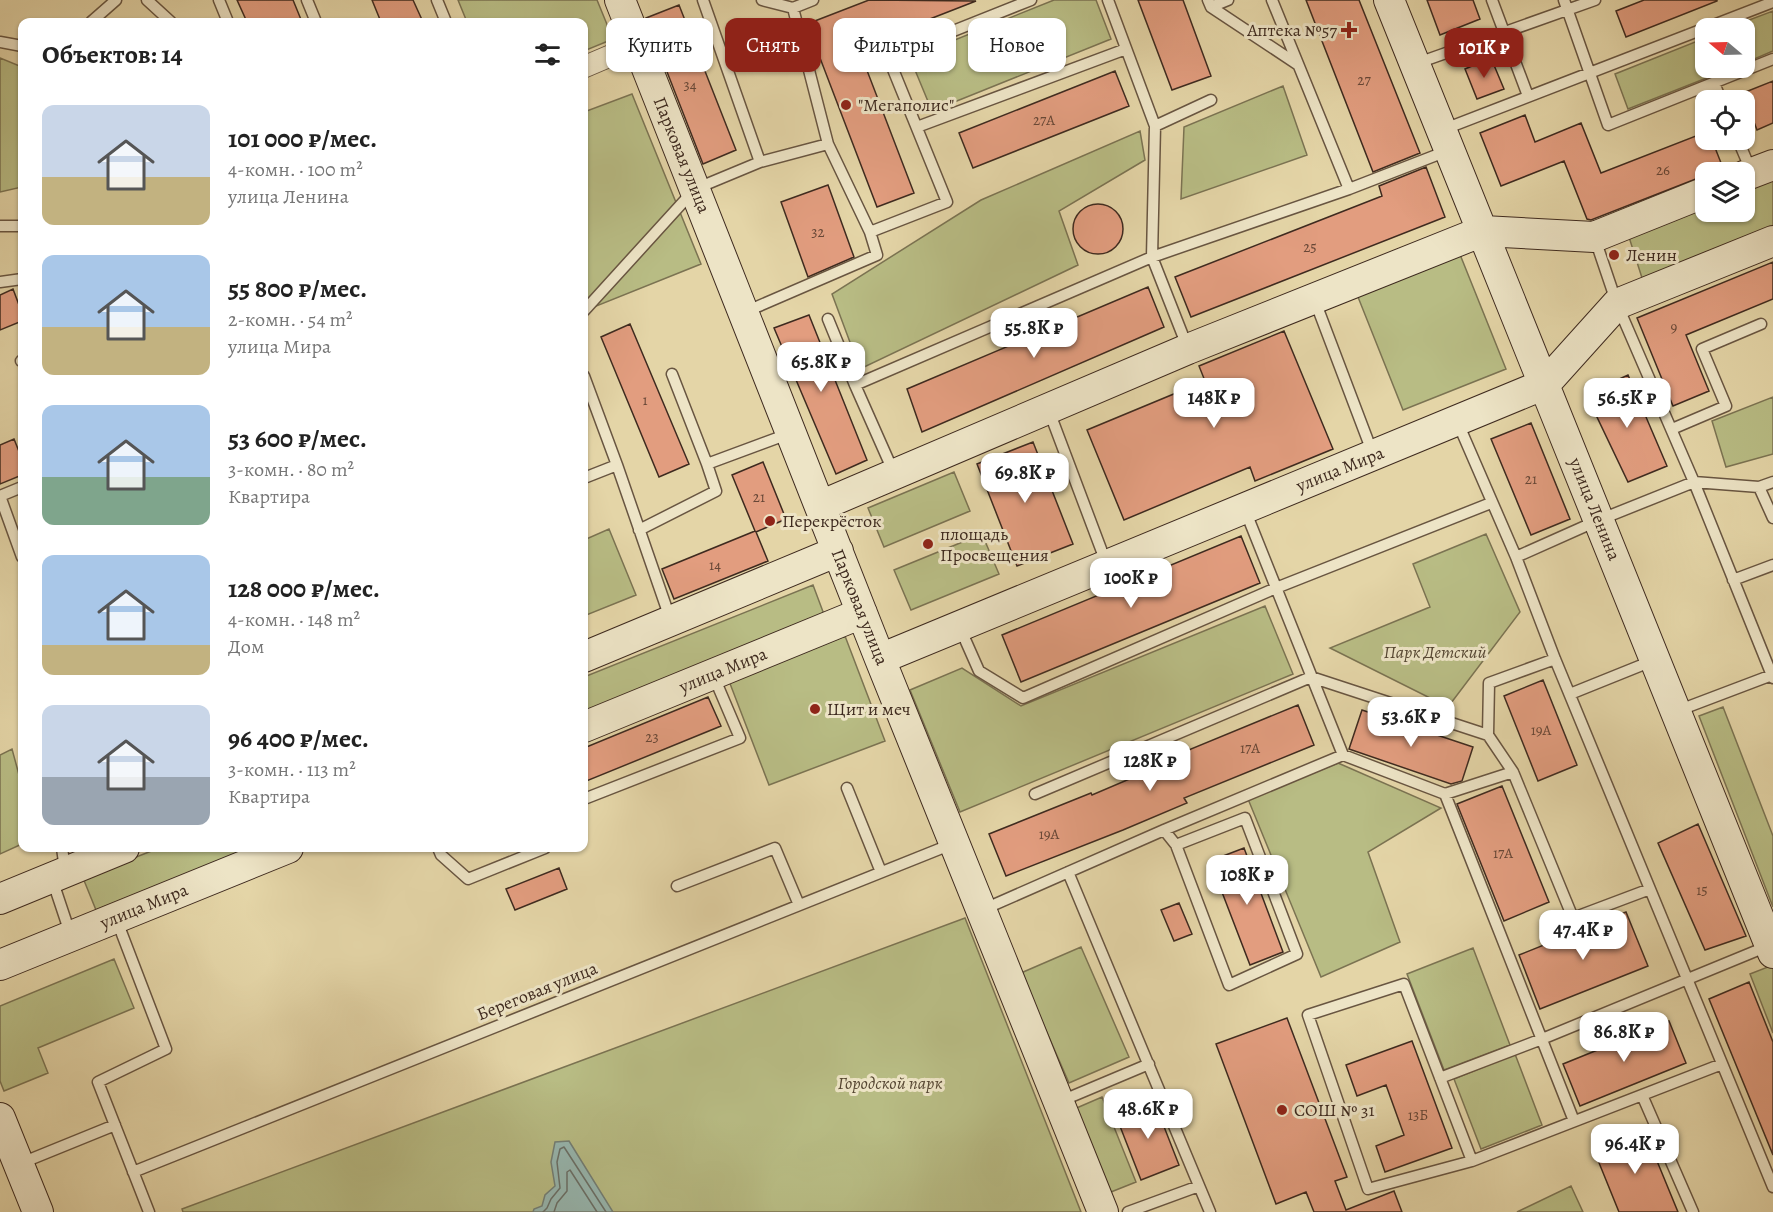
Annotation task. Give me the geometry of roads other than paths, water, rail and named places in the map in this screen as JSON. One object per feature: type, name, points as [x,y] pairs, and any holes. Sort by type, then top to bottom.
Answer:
[{"type":"main road","name":"улица Ленина","points":[[1389,0],[1772,949]]},
{"type":"main road","name":"Парковая улица","points":[[624,2],[629,18]]},
{"type":"main road","name":"Парковая улица","points":[[649,72],[862,613],[1103,1212]]},
{"type":"main road","points":[[820,506],[1188,350],[1483,231],[1594,237],[1695,196]]},
{"type":"main road","name":"улица Мира","points":[[880,658],[1545,384],[1617,304],[1773,241]]},
{"type":"main road","points":[[588,655],[838,551]]},
{"type":"main road","name":"улица Мира","points":[[588,724],[862,613]]},
{"type":"main road","points":[[0,899],[60,866],[110,852]]},
{"type":"main road","name":"улица Мира","points":[[0,965],[278,852]]},
{"type":"main road","points":[[0,1118],[35,1211]]},
{"type":"street","points":[[588,65],[606,58]]},
{"type":"lane","points":[[96,18],[116,0]]},
{"type":"lane","points":[[147,0],[167,18]]},
{"type":"lane","points":[[219,0],[226,18]]},
{"type":"lane","points":[[307,0],[314,18]]},
{"type":"lane","points":[[437,0],[444,18]]},
{"type":"lane","points":[[703,0],[760,162]]},
{"type":"lane","points":[[762,0],[793,8],[813,0]]},
{"type":"lane","points":[[1108,0],[1155,126],[1152,257],[1188,350]]},
{"type":"lane","points":[[1209,3],[1228,0]]},
{"type":"lane","points":[[1272,0],[1349,189]]},
{"type":"lane","points":[[1492,0],[1528,96]]},
{"type":"lane","points":[[1415,64],[1504,32],[1566,5],[1595,0]]},
{"type":"lane","points":[[870,232],[947,202],[888,57],[1024,1]]},
{"type":"lane","points":[[855,385],[1152,257],[1349,189],[1528,96],[1773,2]]},
{"type":"lane","points":[[1209,3],[1298,65]]},
{"type":"lane","points":[[1566,5],[1608,125],[1773,58]]},
{"type":"lane","points":[[744,313],[877,255],[870,232],[828,144],[793,8]]},
{"type":"lane","points":[[0,42],[18,45]]},
{"type":"lane","points":[[917,127],[1126,49]]},
{"type":"lane","points":[[1714,83],[1717,90]]},
{"type":"lane","points":[[1155,126],[1210,100]]},
{"type":"lane","points":[[588,307],[695,189],[760,162],[828,144]]},
{"type":"lane","points":[[1744,150],[1756,171]]},
{"type":"lane","points":[[0,226],[18,226]]},
{"type":"lane","points":[[1594,237],[1617,304],[1694,482],[1772,676],[1676,711]]},
{"type":"lane","points":[[0,282],[18,280]]},
{"type":"lane","points":[[1314,299],[1374,455]]},
{"type":"lane","points":[[828,319],[895,474]]},
{"type":"lane","points":[[1671,429],[1726,406],[1702,349],[1761,324]]},
{"type":"lane","points":[[639,530],[716,491],[672,374]]},
{"type":"lane","points":[[588,387],[671,621]]},
{"type":"lane","points":[[1048,410],[1107,565]]},
{"type":"lane","points":[[1457,420],[1516,557],[1555,658],[1773,1187]]},
{"type":"lane","points":[[707,464],[791,432]]},
{"type":"lane","points":[[588,476],[616,465]]},
{"type":"lane","points":[[1516,557],[1599,520],[1694,482],[1759,487],[1773,482]]},
{"type":"lane","points":[[1759,487],[1773,518]]},
{"type":"lane","points":[[18,489],[0,496],[18,546]]},
{"type":"lane","points":[[959,626],[979,671],[1023,698],[1276,588],[1491,503]]},
{"type":"lane","points":[[1244,508],[1343,755]]},
{"type":"lane","points":[[1733,580],[1773,565]]},
{"type":"lane","points":[[1555,658],[1489,683],[1488,735],[1513,772],[1573,918],[1650,889]]},
{"type":"lane","points":[[1570,694],[1655,660]]},
{"type":"lane","points":[[588,797],[740,738],[713,674]]},
{"type":"lane","points":[[1035,794],[1311,677],[1488,735]]},
{"type":"lane","points":[[982,910],[1343,755],[1444,795],[1513,772]]},
{"type":"lane","points":[[847,788],[881,872]]},
{"type":"lane","points":[[1444,795],[1574,1120]]},
{"type":"lane","points":[[1164,830],[1176,845],[1229,985],[1297,954],[1245,818],[1176,845]]},
{"type":"lane","name":"Береговая улица","points":[[133,1172],[955,843]]},
{"type":"lane","points":[[677,886],[775,848],[799,905]]},
{"type":"lane","points":[[440,852],[468,879],[535,852]]},
{"type":"lane","points":[[60,866],[71,936]]},
{"type":"lane","points":[[1068,872],[1210,1212]]},
{"type":"lane","points":[[115,918],[166,1049],[98,1082],[149,1212]]},
{"type":"lane","points":[[1440,1078],[1542,1039],[1688,978],[1772,949]]},
{"type":"lane","points":[[1472,1161],[1404,984],[1308,1015],[1368,1189],[1472,1161],[1722,1064]]},
{"type":"lane","points":[[1059,1102],[1149,1064]]},
{"type":"lane","points":[[1642,1095],[1693,1212]]},
{"type":"lane","points":[[19,1164],[115,1125]]},
{"type":"lane","points":[[1128,1212],[1199,1186]]},
{"type":"water","points":[[569,1141],[613,1212],[533,1212],[534,1209],[542,1206],[545,1195],[555,1186],[551,1162],[555,1142]]},
{"type":"place","name":"Аптека №57","points":[[1349,30]]},
{"type":"place","name":"\"Мегаполис\"","points":[[846,105]]},
{"type":"place","name":"Ленин","points":[[1614,255]]},
{"type":"place","name":"Перекрёсток","points":[[770,521]]},
{"type":"place","name":"площадь Просвещения","points":[[928,544]]},
{"type":"place","name":"Щит и меч","points":[[815,709]]},
{"type":"place","name":"СОШ № 31","points":[[1282,1110]]},
{"type":"park label","name":"Парк Детский","points":[[1435,652]]},
{"type":"park label","name":"Городской парк","points":[[890,1083]]}]
